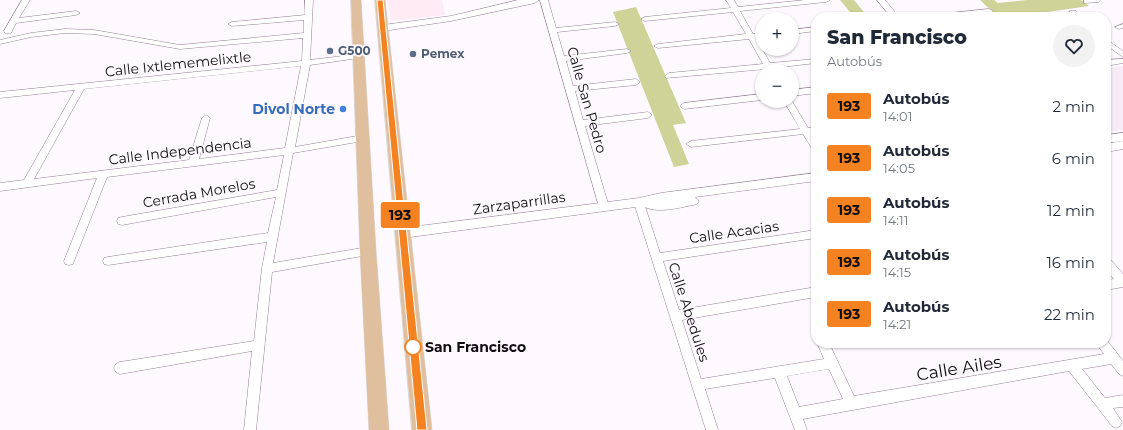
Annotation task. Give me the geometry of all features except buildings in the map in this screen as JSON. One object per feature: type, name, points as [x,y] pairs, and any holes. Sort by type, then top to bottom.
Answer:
[{"type":"main road","points":[[356,0],[368,251],[379,430]]},
{"type":"main road","points":[[380,0],[422,430]]},
{"type":"street","points":[[8,31],[26,0]]},
{"type":"street","points":[[250,430],[267,268],[280,193],[306,63],[309,0]]},
{"type":"street","points":[[383,28],[474,14],[515,2],[535,0]]},
{"type":"street","name":"Calle San Pedro","points":[[544,0],[581,123],[604,207]]},
{"type":"street","points":[[730,0],[768,64]]},
{"type":"street","points":[[645,19],[826,0]]},
{"type":"street","points":[[881,0],[891,12]]},
{"type":"street","points":[[1087,1],[1096,0]]},
{"type":"street","points":[[979,12],[989,11]]},
{"type":"street","points":[[14,20],[76,13]]},
{"type":"street","points":[[232,24],[308,17]]},
{"type":"street","points":[[554,30],[616,24]]},
{"type":"street","points":[[799,31],[811,30]]},
{"type":"street","points":[[0,42],[31,35],[65,31],[94,32],[180,47],[308,35]]},
{"type":"street","points":[[658,46],[755,36]]},
{"type":"street","points":[[1111,45],[1123,55]]},
{"type":"street","points":[[562,59],[627,51]]},
{"type":"street","name":"Calle Ixtlememelixtle","points":[[0,95],[306,63],[358,56]]},
{"type":"street","points":[[1111,62],[1123,61]]},
{"type":"street","points":[[796,64],[811,62]]},
{"type":"street","points":[[669,76],[755,69]]},
{"type":"street","points":[[570,89],[636,82]]},
{"type":"street","points":[[27,184],[81,87]]},
{"type":"street","points":[[799,92],[811,91]]},
{"type":"street","points":[[684,106],[755,97]]},
{"type":"street","points":[[792,108],[811,140]]},
{"type":"street","points":[[581,123],[648,115]]},
{"type":"street","points":[[193,163],[206,118]]},
{"type":"street","points":[[691,144],[811,130]]},
{"type":"street","points":[[1111,138],[1123,137]]},
{"type":"street","name":"Calle Independencia","points":[[0,187],[288,152],[363,138]]},
{"type":"street","points":[[1111,147],[1123,145]]},
{"type":"street","points":[[69,261],[103,174]]},
{"type":"street","name":"Zarzaparrillas","points":[[403,234],[638,203],[661,197],[811,177]]},
{"type":"street","name":"Zarzaparrillas","points":[[638,203],[664,205],[811,185]]},
{"type":"street","name":"Cerrada Morelos","points":[[122,220],[280,193]]},
{"type":"street","name":"Calle Abedules","points":[[638,203],[712,430]]},
{"type":"street","name":"Calle Acacias","points":[[656,258],[811,235]]},
{"type":"street","points":[[108,261],[272,237]]},
{"type":"street","points":[[267,268],[368,251]]},
{"type":"street","points":[[1111,268],[1123,282]]},
{"type":"street","points":[[1111,284],[1123,282]]},
{"type":"street","points":[[675,316],[811,293]]},
{"type":"street","points":[[120,368],[259,345]]},
{"type":"street","points":[[825,348],[851,403]]},
{"type":"street","points":[[1106,348],[1123,370]]},
{"type":"street","name":"Calle Ailes","points":[[794,414],[1113,358]]},
{"type":"street","points":[[697,385],[832,364]]},
{"type":"street","points":[[1072,365],[1116,422]]},
{"type":"street","points":[[779,372],[801,430]]},
{"type":"street","points":[[1102,404],[1123,401]]},
{"type":"shaded area","points":[[388,0],[442,0],[445,15],[391,21]]},
{"type":"shaded area","points":[[1123,66],[1123,130],[1111,131],[1111,67]]},
{"type":"green space","points":[[840,0],[854,0],[864,12],[850,12]]},
{"type":"green space","points":[[980,0],[994,0],[998,3],[1027,0],[1081,0],[1089,6],[1048,12],[993,12]]},
{"type":"green space","points":[[636,7],[686,123],[673,125],[689,164],[674,167],[613,12]]},
{"type":"bus line","name":"193","points":[[380,0],[422,430]]},
{"type":"place","name":"G500","points":[[330,51]]},
{"type":"place","name":"Pemex","points":[[413,54]]},
{"type":"place","name":"Divol Norte","points":[[343,109]]},
{"type":"place","name":"San Francisco","points":[[413,347]]}]
